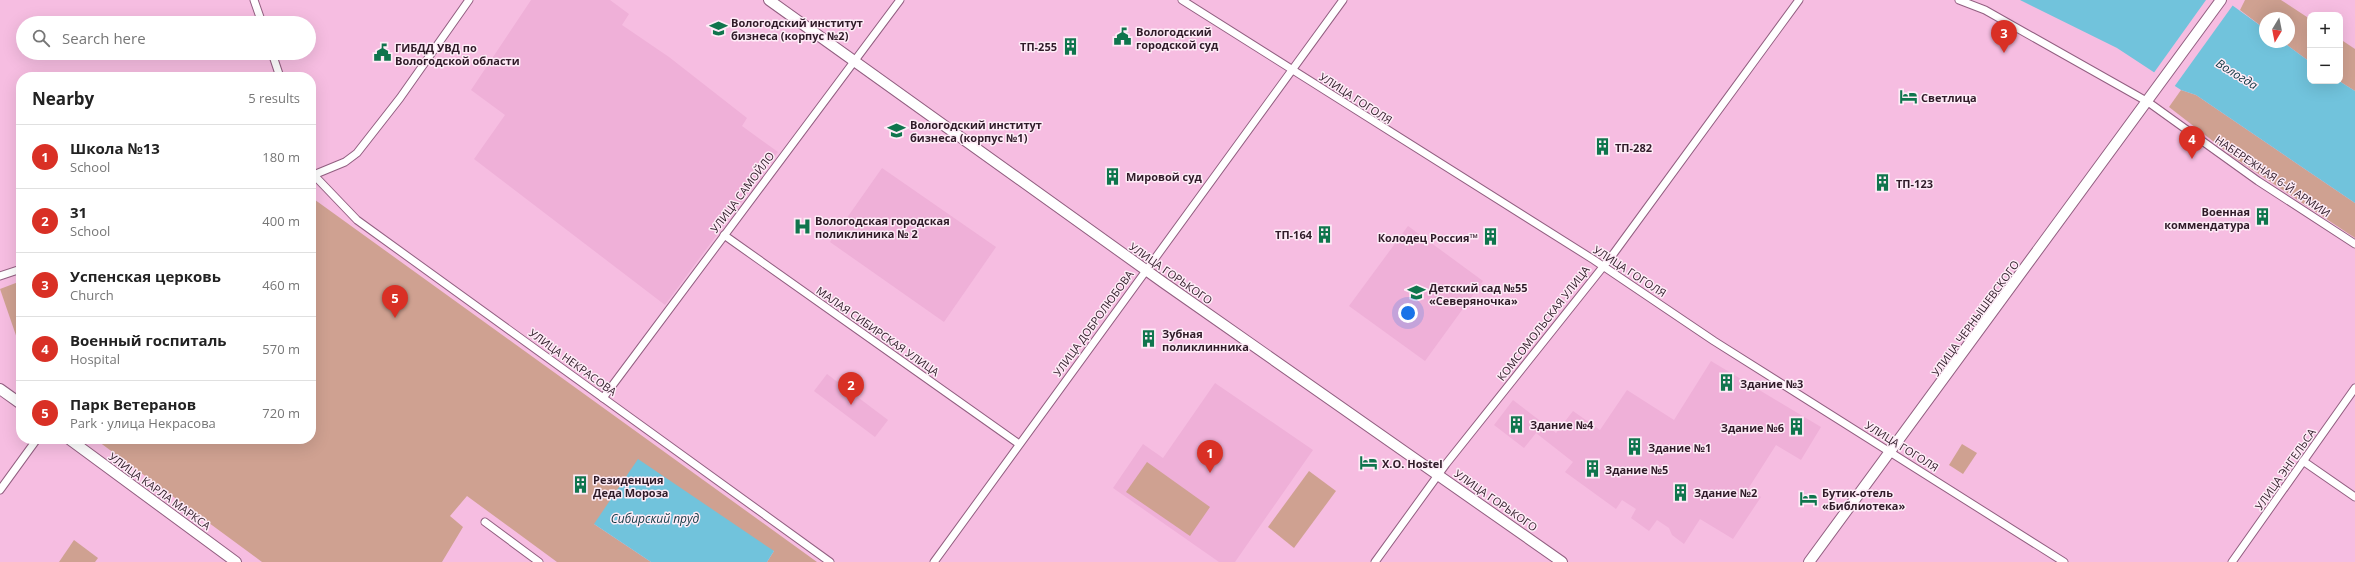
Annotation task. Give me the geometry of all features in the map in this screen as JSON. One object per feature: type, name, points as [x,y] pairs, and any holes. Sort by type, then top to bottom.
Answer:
[{"type":"street","points":[[254,0],[260,16]]},
{"type":"street","points":[[316,172],[345,162],[357,153],[400,98],[469,0]]},
{"type":"street","name":"УЛИЦА ГОРЬКОГО","points":[[769,0],[1145,269],[1562,562]]},
{"type":"street","name":"УЛИЦА САМОЙЛО","points":[[603,398],[900,0]]},
{"type":"street","name":"УЛИЦА ГОГОЛЯ","points":[[1182,0],[1602,266],[1714,341],[2064,562]]},
{"type":"street","name":"УЛИЦА ДОБРОЛЮБОВА","points":[[934,562],[1145,269],[1343,0]]},
{"type":"street","name":"КОМСОМОЛЬСКАЯ УЛИЦА","points":[[1375,562],[1438,474],[1602,266],[1799,0]]},
{"type":"street","name":"НАБЕРЕЖНАЯ 6-Й АРМИИ","points":[[1959,0],[1985,10],[2148,102],[2258,181],[2355,244]]},
{"type":"street","name":"УЛИЦА ЧЕРНЫШЕВСКОГО","points":[[1809,562],[1892,452],[2221,0]]},
{"type":"street","points":[[274,60],[278,72]]},
{"type":"street","name":"УЛИЦА НЕКРАСОВА","points":[[316,179],[358,220],[830,562]]},
{"type":"street","name":"МАЛАЯ СИБИРСКАЯ УЛИЦА","points":[[724,236],[1019,444]]},
{"type":"street","points":[[0,276],[16,271]]},
{"type":"street","name":"УЛИЦА ЭНГЕЛЬСА","points":[[2232,562],[2355,388]]},
{"type":"street","points":[[0,389],[16,400]]},
{"type":"street","points":[[0,490],[33,444]]},
{"type":"street","name":"УЛИЦА КАРЛА МАРКСА","points":[[77,444],[236,562]]},
{"type":"street","points":[[2304,461],[2355,497]]},
{"type":"street","points":[[485,522],[539,562]]},
{"type":"shaded area","points":[[531,0],[610,0],[629,14],[622,25],[669,57],[747,118],[742,126],[778,152],[665,305],[474,159],[505,115],[471,90]]},
{"type":"shaded area","points":[[2245,0],[2281,0],[2307,17],[2307,60],[2291,48],[2295,48],[2295,12],[2259,12],[2259,24],[2240,10]]},
{"type":"shaded area","points":[[2343,41],[2355,49],[2355,91],[2343,84]]},
{"type":"shaded area","points":[[2181,90],[2196,95],[2355,203],[2355,238],[2236,159],[2169,107]]},
{"type":"shaded area","points":[[882,168],[996,247],[944,322],[830,242]]},
{"type":"shaded area","points":[[316,201],[817,562],[767,562],[774,551],[594,524],[651,562],[557,562],[467,496],[450,516],[463,527],[442,562],[262,562],[102,444],[316,444]]},
{"type":"shaded area","name":"Детский сад №55 «Северяночка»","points":[[1408,226],[1483,281],[1425,361],[1349,306]]},
{"type":"shaded area","points":[[16,283],[16,335],[0,289]]},
{"type":"shaded area","points":[[1711,361],[1821,427],[1801,460],[1776,445],[1748,489],[1761,497],[1733,539],[1700,519],[1684,544],[1672,535],[1669,528],[1657,520],[1649,531],[1631,518],[1636,509],[1622,500],[1616,509],[1565,472],[1573,462],[1536,433],[1524,448],[1494,425],[1513,400],[1556,433],[1573,411],[1600,430],[1627,390],[1674,420]]},
{"type":"shaded area","points":[[827,374],[888,420],[875,437],[814,391]]},
{"type":"shaded area","points":[[1215,383],[1313,450],[1235,562],[1219,562],[1113,488],[1143,444],[1163,458]]},
{"type":"shaded area","points":[[1962,444],[1977,453],[1963,474],[1949,465]]},
{"type":"shaded area","points":[[1147,462],[1210,507],[1190,536],[1126,492]]},
{"type":"shaded area","points":[[1309,471],[1336,491],[1294,548],[1268,527]]},
{"type":"shaded area","points":[[74,540],[98,558],[95,562],[59,562]]},
{"type":"water","name":"Вологда","points":[[2020,0],[2225,0],[2259,25],[2259,48],[2291,48],[2307,60],[2307,84],[2343,84],[2355,91],[2355,203],[2196,95],[2181,90],[2117,48]]},
{"type":"water","name":"Сибирский пруд","points":[[638,459],[774,551],[767,562],[651,562],[594,524]]},
{"type":"pier","points":[[2206,0],[2227,0],[2233,5],[2174,87],[2153,74]]},
{"type":"place","name":"Вологодский институт бизнеса (корпус №2)","points":[[718,28]]},
{"type":"place","name":"Вологодский городской суд","points":[[1123,37]]},
{"type":"place","name":"ТП-255","points":[[1070,46]]},
{"type":"place","name":"ГИБДД УВД по Вологодской области","points":[[382,53]]},
{"type":"place","name":"Успенская церковь","points":[[2004,53]]},
{"type":"place","name":"Светлица","points":[[1908,97]]},
{"type":"place","name":"Вологодский институт бизнеса (корпус №1)","points":[[897,130]]},
{"type":"place","name":"ТП-282","points":[[1602,147]]},
{"type":"place","name":"Военный госпиталь","points":[[2192,159]]},
{"type":"place","name":"Мировой суд","points":[[1113,176]]},
{"type":"place","name":"ТП-123","points":[[1883,183]]},
{"type":"place","name":"Военная коммендатура","points":[[2263,217]]},
{"type":"place","name":"Вологодская городская поликлиника № 2","points":[[802,226]]},
{"type":"place","name":"ТП-164","points":[[1325,234]]},
{"type":"place","name":"Колодец Россия™","points":[[1491,237]]},
{"type":"place","name":"Детский сад №55 «Северяночка»","points":[[1416,293]]},
{"type":"place","name":"Парк Ветеранов","points":[[395,318]]},
{"type":"place","name":"Зубная поликлинника","points":[[1149,339]]},
{"type":"place","name":"Здание №3","points":[[1727,383]]},
{"type":"place","name":"31","points":[[851,405]]},
{"type":"place","name":"Здание №4","points":[[1517,424]]},
{"type":"place","name":"Здание №6","points":[[1797,427]]},
{"type":"place","name":"Здание №1","points":[[1635,447]]},
{"type":"place","name":"X.O. Hostel","points":[[1369,463]]},
{"type":"place","name":"Здание №5","points":[[1592,469]]},
{"type":"place","name":"Школа №13","points":[[1210,473]]},
{"type":"place","name":"Резиденция Деда Мороза","points":[[580,485]]},
{"type":"place","name":"Здание №2","points":[[1681,492]]},
{"type":"place","name":"Бутик-отель «Библиотека»","points":[[1809,498]]}]
